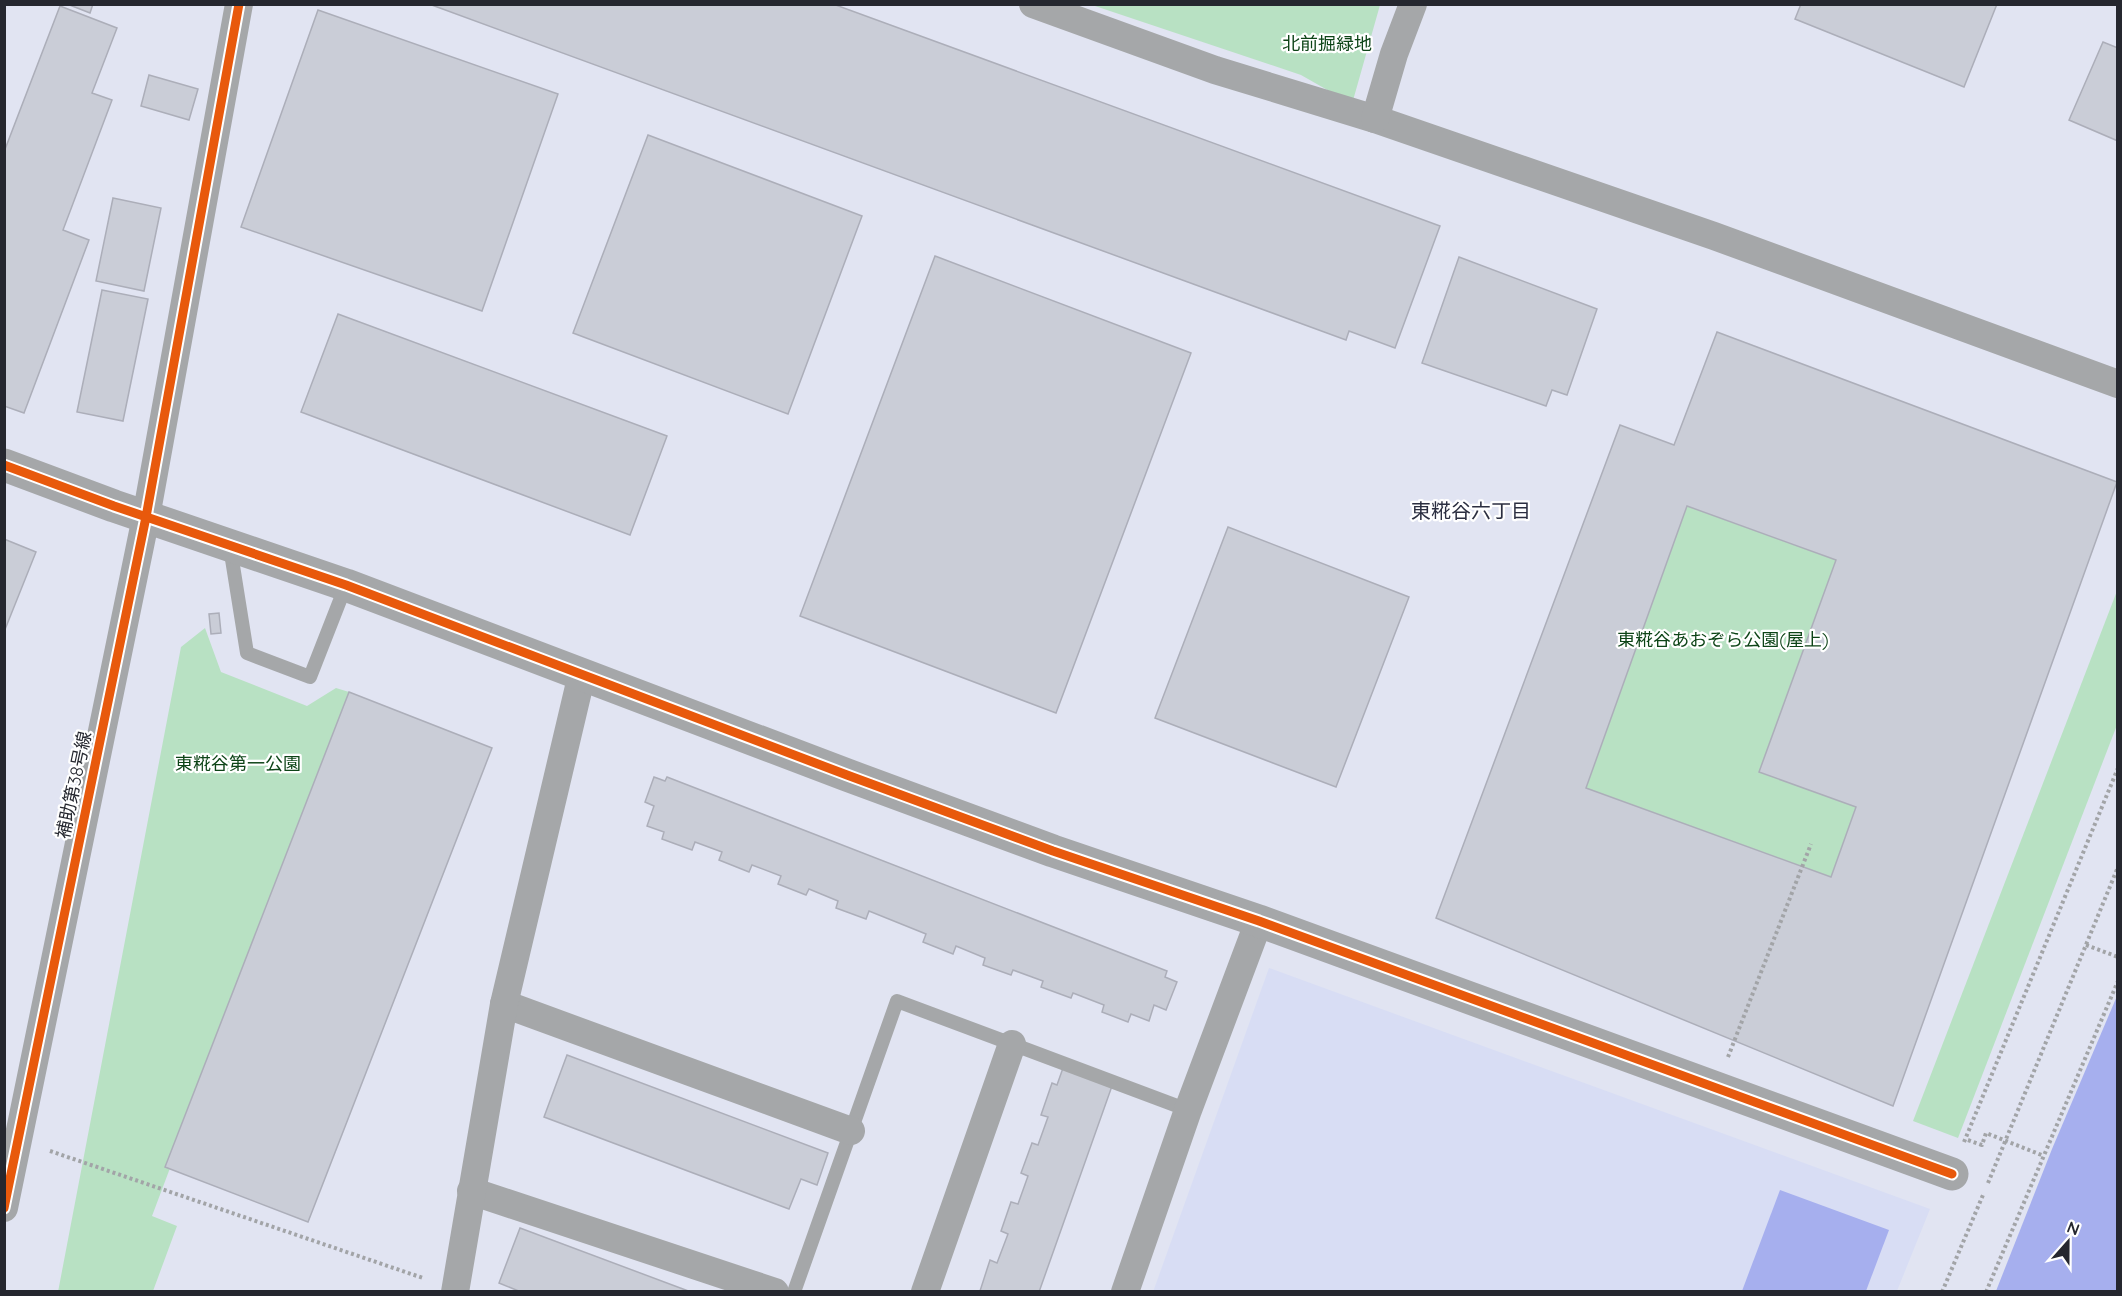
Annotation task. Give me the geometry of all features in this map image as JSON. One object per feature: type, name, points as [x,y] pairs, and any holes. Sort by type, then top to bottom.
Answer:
[{"type":"street","name":"補助第38号線","points":[[4,1208],[146,517],[239,4]]},
{"type":"street","points":[[1033,4],[1215,70],[1380,106],[1714,236],[2118,384]]},
{"type":"street","points":[[1380,106],[1394,54],[1412,7]]},
{"type":"street","points":[[4,465],[146,517],[346,585],[1053,851],[1258,921],[1952,1174]]},
{"type":"street","points":[[455,1290],[504,1004],[582,674]]},
{"type":"street","points":[[1125,1292],[1188,1110],[1258,921]]},
{"type":"street","points":[[504,1004],[851,1131]]},
{"type":"street","points":[[925,1292],[1012,1044]]},
{"type":"street","points":[[471,1191],[775,1292]]},
{"type":"lane","points":[[230,546],[247,653],[310,677],[346,585]]},
{"type":"lane","points":[[794,1292],[897,1001],[1188,1110]]},
{"type":"path","points":[[1952,1174],[2118,768]]},
{"type":"path","points":[[1731,1051],[1810,844]]},
{"type":"path","points":[[1988,1184],[2118,867]]},
{"type":"path","points":[[2086,945],[2118,957]]},
{"type":"path","points":[[1986,1292],[2118,981]]},
{"type":"path","points":[[1966,1139],[1982,1145],[1986,1133],[2044,1156]]},
{"type":"path","points":[[18,1139],[455,1290]]},
{"type":"path","points":[[1942,1292],[1983,1194]]},
{"type":"shaded area","points":[[1269,968],[1930,1209],[1897,1291],[1153,1292]]},
{"type":"green space","name":"北前掘緑地","points":[[1092,5],[1380,5],[1352,104],[1301,75]]},
{"type":"green space","name":"東糀谷あおぞら公園(屋上)","points":[[1687,506],[1836,560],[1760,772],[1856,807],[1831,877],[1586,788]]},
{"type":"green space","points":[[2117,591],[2117,725],[1958,1138],[1913,1121]]},
{"type":"green space","name":"東糀谷第一公園","points":[[205,628],[221,672],[307,706],[336,688],[349,692],[152,1216],[177,1226],[153,1291],[58,1292],[181,647]]},
{"type":"water","points":[[2117,996],[2117,1291],[1996,1291],[2052,1149]]},
{"type":"water","points":[[1780,1190],[1889,1230],[1866,1291],[1742,1291]]},
{"type":"building","points":[[67,4],[93,4],[90,13]]},
{"type":"building","points":[[429,4],[833,4],[1440,226],[1395,348],[1349,331],[1346,340]]},
{"type":"building","points":[[1801,4],[1997,4],[1964,87],[1795,19]]},
{"type":"building","points":[[60,6],[117,28],[92,93],[112,100],[63,230],[89,240],[24,413],[4,406],[4,152]]},
{"type":"building","points":[[318,10],[558,94],[482,311],[241,227]]},
{"type":"building","points":[[2103,42],[2118,48],[2118,141],[2069,120]]},
{"type":"building","points":[[149,75],[198,89],[189,120],[141,106]]},
{"type":"building","points":[[648,135],[862,216],[788,414],[573,333]]},
{"type":"building","points":[[113,198],[161,208],[144,291],[96,281]]},
{"type":"building","points":[[935,256],[1191,353],[1056,713],[800,616]]},
{"type":"building","points":[[1459,257],[1597,309],[1567,395],[1552,390],[1546,406],[1422,363]]},
{"type":"building","points":[[102,290],[148,299],[123,421],[77,412]]},
{"type":"building","points":[[338,314],[667,436],[630,535],[301,412]]},
{"type":"building","points":[[1717,332],[2117,482],[1893,1106],[1436,918],[1620,425],[1674,445]],"holes":[[[1687,506],[1836,560],[1759,772],[1856,807],[1831,877],[1586,788]]]},
{"type":"building","points":[[1228,527],[1409,597],[1336,787],[1155,718]]},
{"type":"building","points":[[4,539],[36,552],[4,632]]},
{"type":"building","points":[[219,613],[221,633],[211,634],[209,614]]},
{"type":"building","points":[[349,692],[492,748],[308,1222],[165,1167]]},
{"type":"building","points":[[654,777],[665,781],[667,777],[1167,971],[1165,977],[1177,982],[1166,1010],[1154,1005],[1149,1021],[1131,1014],[1128,1022],[1102,1012],[1104,1005],[1073,993],[1071,998],[1041,987],[1043,981],[1013,970],[1011,975],[983,965],[985,958],[956,946],[953,954],[923,942],[926,934],[869,911],[866,919],[836,908],[838,901],[809,889],[806,895],[778,884],[781,876],[752,865],[749,872],[719,860],[722,852],[695,842],[692,850],[662,839],[664,832],[647,826],[654,806],[645,802]]},
{"type":"building","points":[[567,1055],[828,1153],[817,1185],[801,1179],[789,1209],[544,1117]]},
{"type":"building","points":[[1063,1068],[1112,1086],[1039,1292],[980,1291],[990,1260],[997,1263],[1008,1234],[1001,1231],[1011,1202],[1018,1204],[1028,1176],[1021,1173],[1032,1143],[1038,1145],[1048,1117],[1041,1115],[1052,1083],[1057,1085]]},
{"type":"building","points":[[520,1228],[691,1292],[521,1292],[499,1283]]},
{"type":"cycle path","points":[[4,1208],[146,517],[239,4]]},
{"type":"cycle path","points":[[4,465],[114,506],[346,585],[1053,851],[1259,921],[1952,1174]]},
{"type":"district","name":"東糀谷六丁目","points":[[1471,511]]}]
